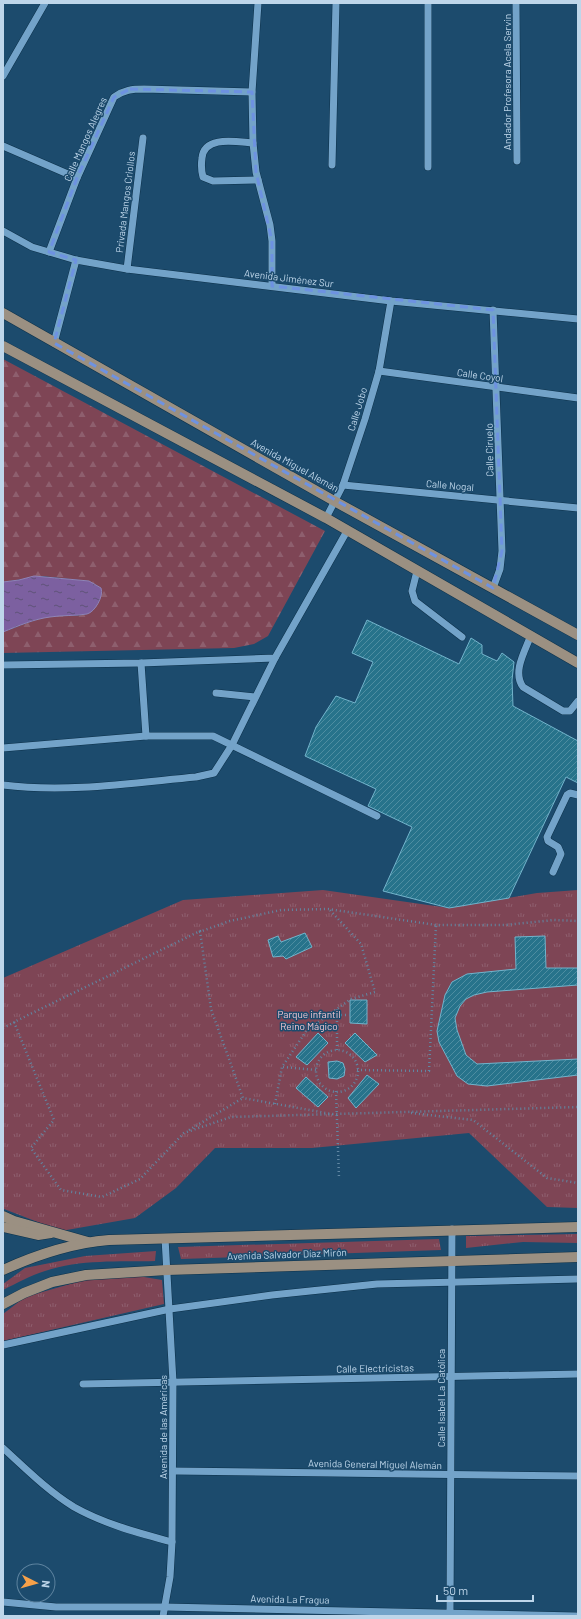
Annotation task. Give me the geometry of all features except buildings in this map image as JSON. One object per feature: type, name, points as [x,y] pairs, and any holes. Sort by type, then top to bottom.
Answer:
[{"type":"main road","name":"Avenida Miguel Alemán","points":[[3,313],[336,502],[578,635]]},
{"type":"main road","points":[[3,346],[326,518],[578,663]]},
{"type":"main road","points":[[3,1216],[88,1242]]},
{"type":"main road","points":[[3,1227],[38,1235],[57,1233]]},
{"type":"main road","name":"Avenida Salvador Díaz Mirón","points":[[3,1270],[30,1258],[88,1242],[165,1238],[452,1229],[578,1227]]},
{"type":"main road","name":"Avenida Salvador Díaz Mirón","points":[[3,1304],[24,1293],[52,1282],[86,1275],[167,1270],[578,1257]]},
{"type":"street","points":[[3,76],[44,3]]},
{"type":"street","points":[[258,3],[252,92],[253,143],[258,180],[270,225],[272,241],[272,286]]},
{"type":"street","points":[[332,165],[336,3]]},
{"type":"street","points":[[428,3],[428,167]]},
{"type":"street","name":"Andador Profesora Acela Servin","points":[[516,3],[517,161]]},
{"type":"street","name":"Calle Mangos Alegres","points":[[49,252],[77,178],[114,97],[121,92],[130,89],[252,92]]},
{"type":"street","name":"Privada Mangos Criollos","points":[[127,269],[144,138]]},
{"type":"street","points":[[253,143],[218,142],[209,144],[204,149],[201,171],[203,177],[213,181],[258,180]]},
{"type":"street","points":[[3,146],[77,178]]},
{"type":"street","name":"Avenida Jiménez Sur","points":[[3,231],[32,247],[76,260],[127,269],[391,301],[578,319]]},
{"type":"street","points":[[54,343],[76,260]]},
{"type":"street","name":"Calle Jobo","points":[[326,518],[336,502],[343,485],[379,371],[391,301]]},
{"type":"street","name":"Calle Ciruelo","points":[[493,588],[502,561],[494,310]]},
{"type":"street","name":"Calle Coyol","points":[[379,371],[578,398]]},
{"type":"street","name":"Calle Nogal","points":[[343,485],[578,508]]},
{"type":"street","points":[[3,785],[60,789],[208,776],[214,773],[232,745],[275,658],[347,531]]},
{"type":"street","points":[[417,571],[412,591],[415,601],[462,638]]},
{"type":"street","points":[[531,635],[518,670],[519,683],[523,688],[563,711],[570,711],[578,700]]},
{"type":"street","points":[[3,665],[140,663],[275,658]]},
{"type":"street","points":[[140,663],[146,736]]},
{"type":"street","points":[[216,693],[255,697]]},
{"type":"street","points":[[3,748],[146,736],[213,736],[377,816]]},
{"type":"street","points":[[554,872],[561,854],[558,847],[548,841],[546,837],[567,795],[570,793],[578,795]]},
{"type":"street","name":"Calle Isabel La Católica","points":[[450,1614],[452,1229]]},
{"type":"street","name":"Avenida de las Américas","points":[[163,1616],[170,1578],[173,1471],[173,1382],[165,1238]]},
{"type":"street","points":[[3,1345],[170,1309],[272,1295],[377,1284],[578,1279]]},
{"type":"street","name":"Calle Electricistas","points":[[83,1384],[578,1374]]},
{"type":"street","points":[[3,1448],[48,1489],[75,1507],[115,1525],[172,1542]]},
{"type":"street","name":"Avenida General Miguel Alemán","points":[[173,1471],[578,1476]]},
{"type":"street","name":"Avenida La Fragua","points":[[3,1602],[56,1607],[165,1606],[576,1616]]},
{"type":"street","points":[[55,1616],[56,1607]]},
{"type":"path","points":[[275,1104],[282,1067],[307,1030],[351,999],[375,992],[361,944],[328,909]]},
{"type":"path","points":[[3,1028],[76,990],[200,931],[230,921],[281,910],[328,909],[436,925],[505,925],[554,920],[578,921]]},
{"type":"path","points":[[357,1070],[429,1071],[436,925]]},
{"type":"path","points":[[200,931],[211,1009],[243,1098]]},
{"type":"path","points":[[337,1009],[338,1050]]},
{"type":"path","points":[[337,1015],[350,1015]]},
{"type":"path","points":[[14,1022],[54,1120],[31,1148],[61,1190],[102,1196],[140,1179],[184,1133],[243,1098],[337,1115]]},
{"type":"path","points":[[338,1050],[344,1051],[353,1058],[357,1070],[357,1076],[352,1085],[336,1091],[326,1088],[320,1084],[316,1070],[318,1062],[322,1056],[328,1052],[338,1050]]},
{"type":"path","points":[[282,1067],[316,1070]]},
{"type":"path","points":[[336,1091],[338,1178]]},
{"type":"path","points":[[184,1133],[231,1117],[578,1107]]},
{"type":"path","points":[[409,1112],[473,1120],[547,1178],[578,1183]]},
{"type":"highlighted area","points":[[130,89],[252,92],[256,172],[272,241],[272,286],[493,310],[502,551],[493,588],[336,502],[54,343],[76,260],[49,252],[77,178],[114,97]]},
{"type":"green space","points":[[3,359],[325,531],[268,636],[254,644],[234,648],[3,653],[3,632],[47,617],[87,614],[96,607],[101,588],[89,581],[42,576],[3,582]]},
{"type":"green space","name":"Parque infantil Reino Mágico","points":[[323,890],[449,908],[537,893],[578,890],[578,1208],[547,1207],[469,1133],[312,1148],[215,1148],[176,1188],[135,1218],[61,1231],[4,1209],[3,978],[183,900]]},
{"type":"green space","points":[[578,1234],[578,1243],[523,1242],[466,1248],[466,1236]]},
{"type":"green space","points":[[439,1239],[441,1250],[181,1259],[178,1247]]},
{"type":"green space","points":[[156,1251],[155,1261],[100,1262],[58,1267],[24,1279],[3,1290],[3,1284],[25,1268],[85,1256]]},
{"type":"green space","points":[[138,1276],[162,1280],[164,1304],[3,1341],[3,1314],[25,1297],[91,1278]]},
{"type":"water","points":[[34,576],[89,581],[101,588],[102,591],[100,599],[96,607],[90,613],[38,619],[3,632],[3,582]]}]
